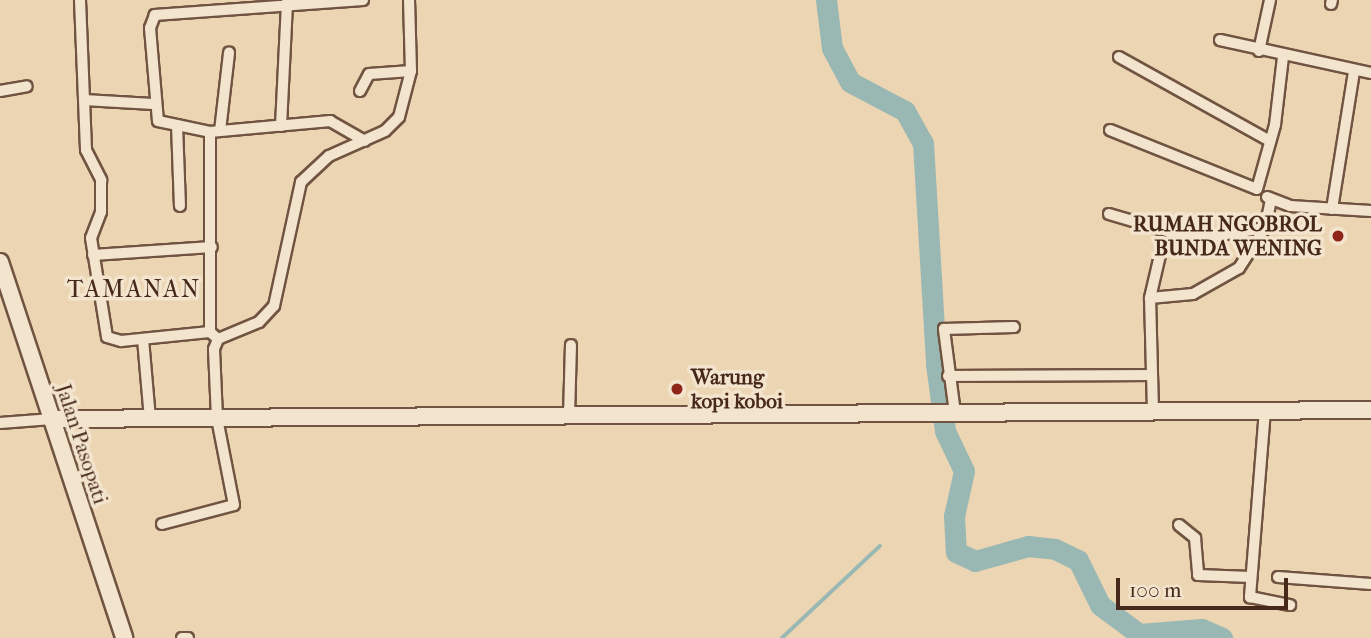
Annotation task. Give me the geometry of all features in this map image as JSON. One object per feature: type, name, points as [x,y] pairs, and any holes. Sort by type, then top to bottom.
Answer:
[{"type":"street","points":[[80,0],[87,157],[101,180],[93,255],[107,337],[143,339],[214,335],[259,321],[274,306],[301,182],[329,156],[365,141],[399,117],[411,71],[409,0]]},
{"type":"street","points":[[363,0],[287,2],[153,15],[153,104],[158,121],[177,125],[215,131],[330,121],[365,141]]},
{"type":"street","points":[[1259,51],[1270,0]]},
{"type":"street","points":[[281,126],[287,2]]},
{"type":"street","points":[[1220,40],[1283,57],[1371,73]]},
{"type":"street","points":[[162,524],[234,505],[217,418],[212,247],[215,131],[229,52]]},
{"type":"street","points":[[1119,57],[1270,141]]},
{"type":"street","points":[[1257,189],[1270,141],[1283,57]]},
{"type":"street","points":[[360,91],[369,74],[411,71]]},
{"type":"street","points":[[1332,209],[1354,71]]},
{"type":"street","points":[[0,91],[27,86]]},
{"type":"street","points":[[84,100],[153,104]]},
{"type":"street","points":[[177,125],[180,206]]},
{"type":"street","points":[[1110,130],[1257,189],[1270,200],[1332,209],[1371,211]]},
{"type":"street","points":[[1150,298],[1193,294],[1238,268],[1265,228],[1270,200]]},
{"type":"street","points":[[1109,214],[1194,239],[1265,228]]},
{"type":"street","points":[[93,255],[212,247]]},
{"type":"street","points":[[1153,411],[1150,298],[1160,255]]},
{"type":"street","name":"Jalan Pasopati","points":[[0,262],[124,638]]},
{"type":"street","points":[[954,411],[944,330],[1014,327]]},
{"type":"street","points":[[143,339],[150,419]]},
{"type":"street","points":[[569,416],[571,345]]},
{"type":"street","points":[[949,379],[1152,375]]},
{"type":"street","points":[[0,422],[52,419],[954,411],[1371,410]]},
{"type":"street","points":[[1265,411],[1251,577],[1252,600],[1290,605]]},
{"type":"street","points":[[1179,525],[1195,538],[1198,575],[1251,577]]},
{"type":"street","points":[[1278,577],[1371,584]]},
{"type":"street","points":[[182,638],[187,638]]},
{"type":"waterway","points":[[826,0],[832,48],[850,82],[905,111],[923,143],[936,364],[945,431],[964,471],[954,516],[956,552],[975,561],[1028,546],[1055,549],[1078,560],[1100,605],[1139,634],[1202,629],[1222,638]]},
{"type":"waterway","points":[[782,638],[880,546]]},
{"type":"place","name":"RUMAH NGOBROL BUNDA WENING","points":[[1338,236]]},
{"type":"place","name":"Warung kopi koboi","points":[[677,389]]},
{"type":"district","name":"TAMANAN","points":[[134,290]]}]
